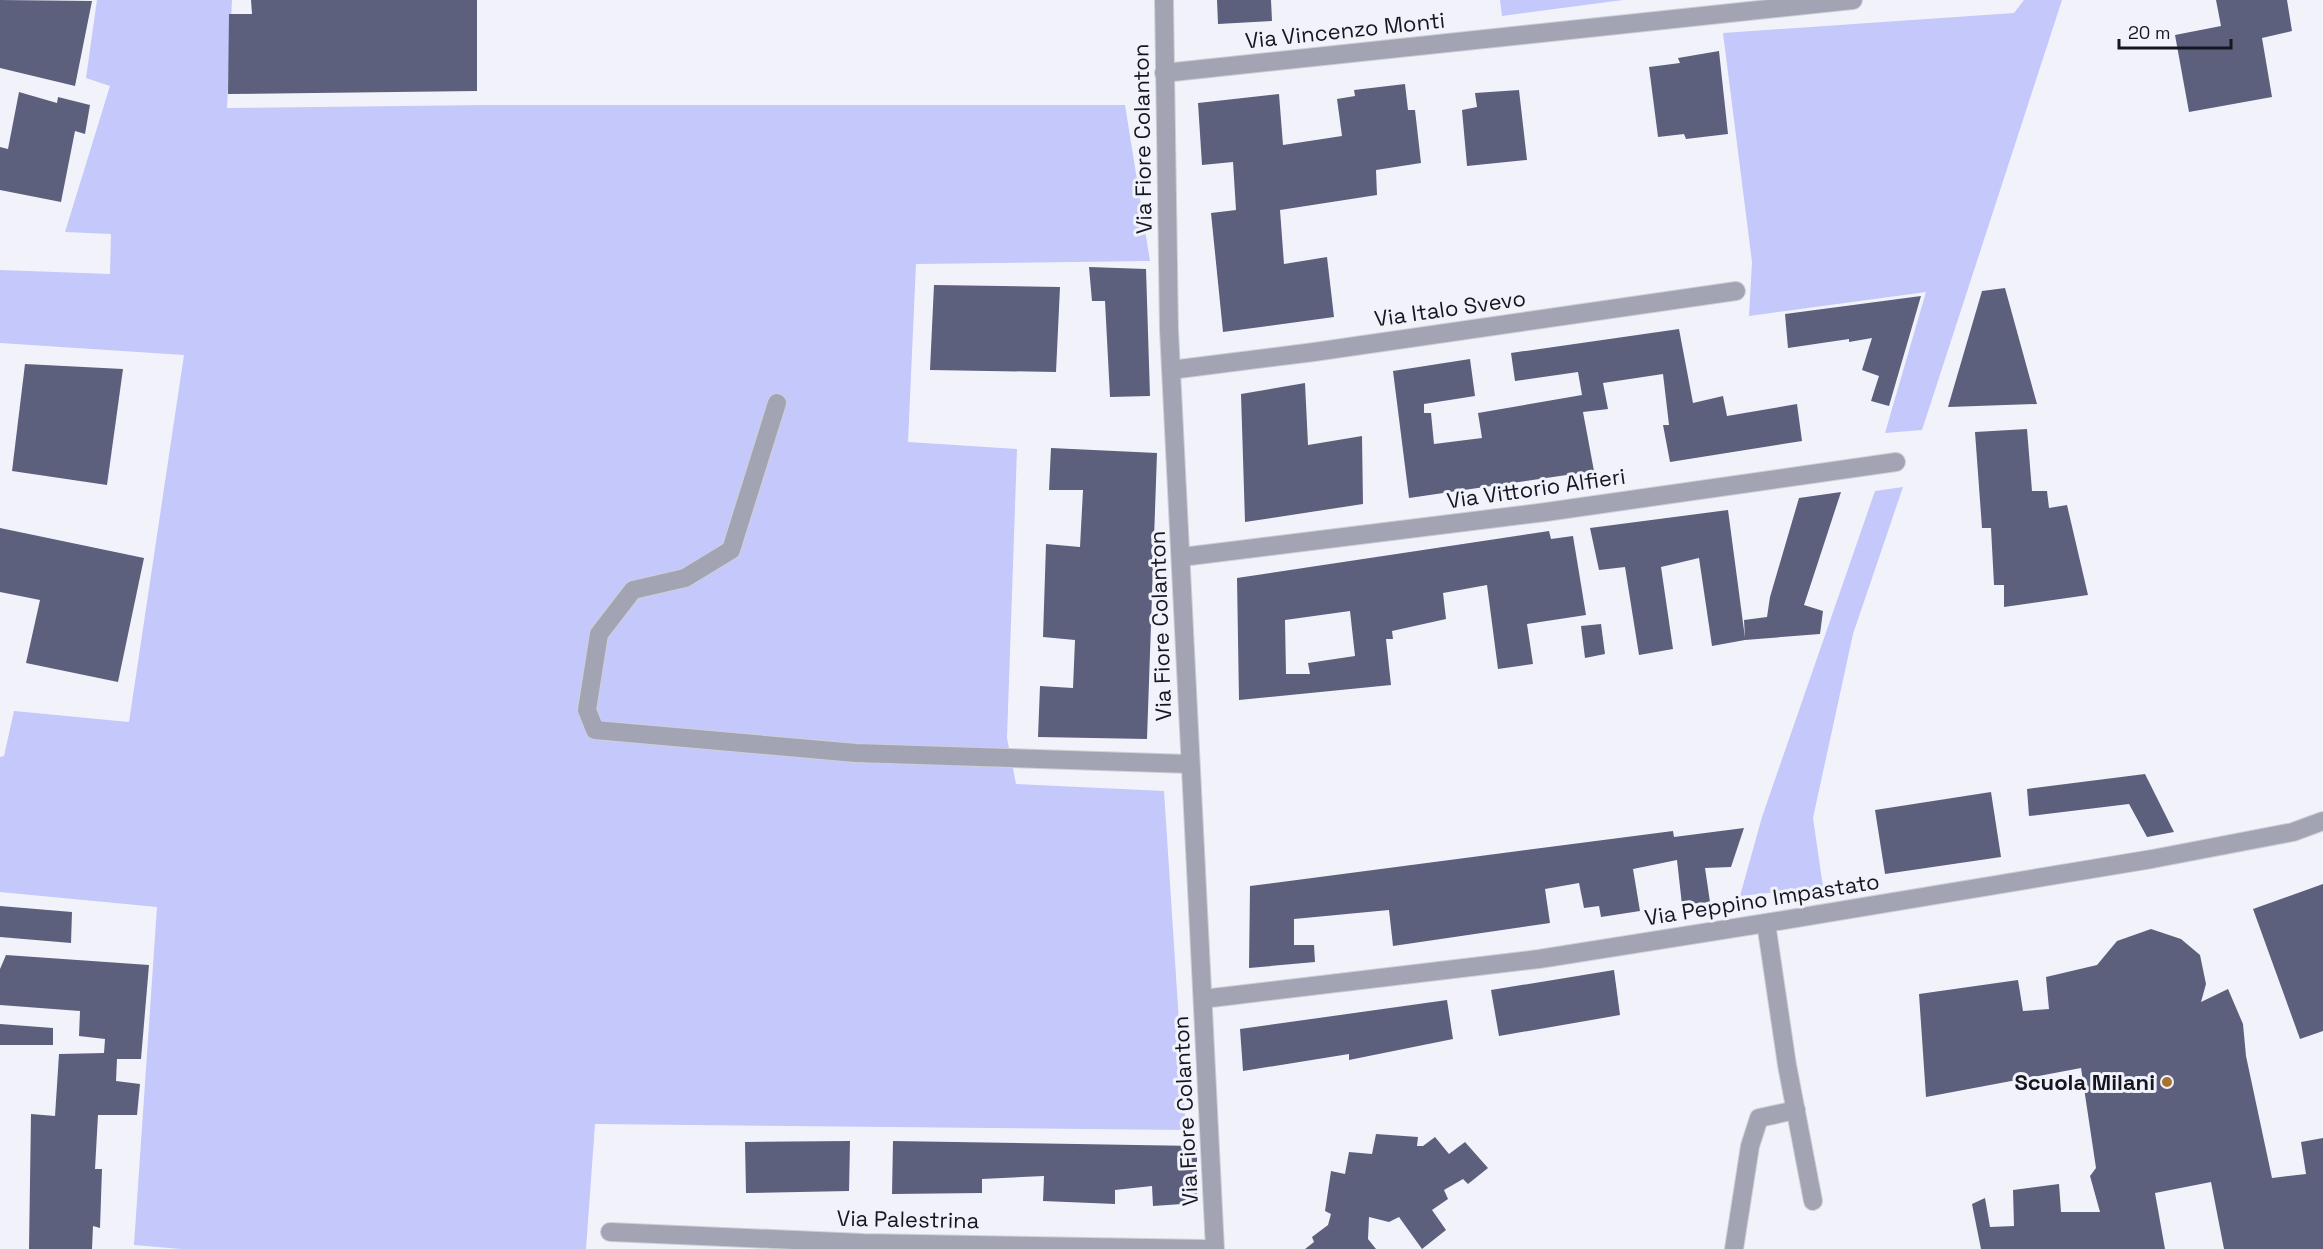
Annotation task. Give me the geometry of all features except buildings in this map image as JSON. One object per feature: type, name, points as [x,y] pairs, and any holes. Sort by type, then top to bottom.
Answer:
[{"type":"street","name":"Via Fiore Colanton","points":[[1164,0],[1171,370],[1215,1249]]},
{"type":"street","name":"Via Vincenzo Monti","points":[[1164,73],[1853,0]]},
{"type":"street","name":"Via Italo Svevo","points":[[1171,370],[1314,352],[1736,291]]},
{"type":"street","points":[[777,403],[731,549],[685,578],[633,590],[599,634],[587,710],[595,730],[856,753],[1189,764]]},
{"type":"street","name":"Via Vittorio Alfieri","points":[[1182,557],[1546,512],[1896,462]]},
{"type":"street","name":"Via Peppino Impastato","points":[[1203,999],[1539,959],[1766,923],[2164,856],[2294,832],[2323,821]]},
{"type":"street","points":[[1766,923],[1812,1201]]},
{"type":"street","points":[[1734,1249],[1750,1146],[1759,1118],[1796,1110]]},
{"type":"street","name":"Via Palestrina","points":[[610,1232],[862,1243],[1205,1249]]},
{"type":"shaded area","points":[[97,0],[232,0],[227,108],[487,105],[1125,105],[1150,261],[916,264],[908,442],[1017,449],[1007,738],[1016,784],[1164,791],[1186,1130],[595,1124],[586,1249],[181,1249],[134,1245],[157,907],[0,892],[0,757],[4,756],[14,711],[129,722],[184,355],[0,343],[0,270],[110,274],[111,234],[65,232],[110,86],[86,78]]},
{"type":"shaded area","points":[[1500,0],[1623,0],[1502,16]]},
{"type":"shaded area","points":[[2024,0],[2062,0],[1922,430],[1885,433],[1926,292],[1749,316],[1752,262],[1723,33],[2014,13]]},
{"type":"shaded area","points":[[1903,487],[1853,634],[1813,818],[1823,887],[1740,896],[1762,817],[1875,491]]},
{"type":"place","name":"Scuola Milani","points":[[2167,1082]]}]
